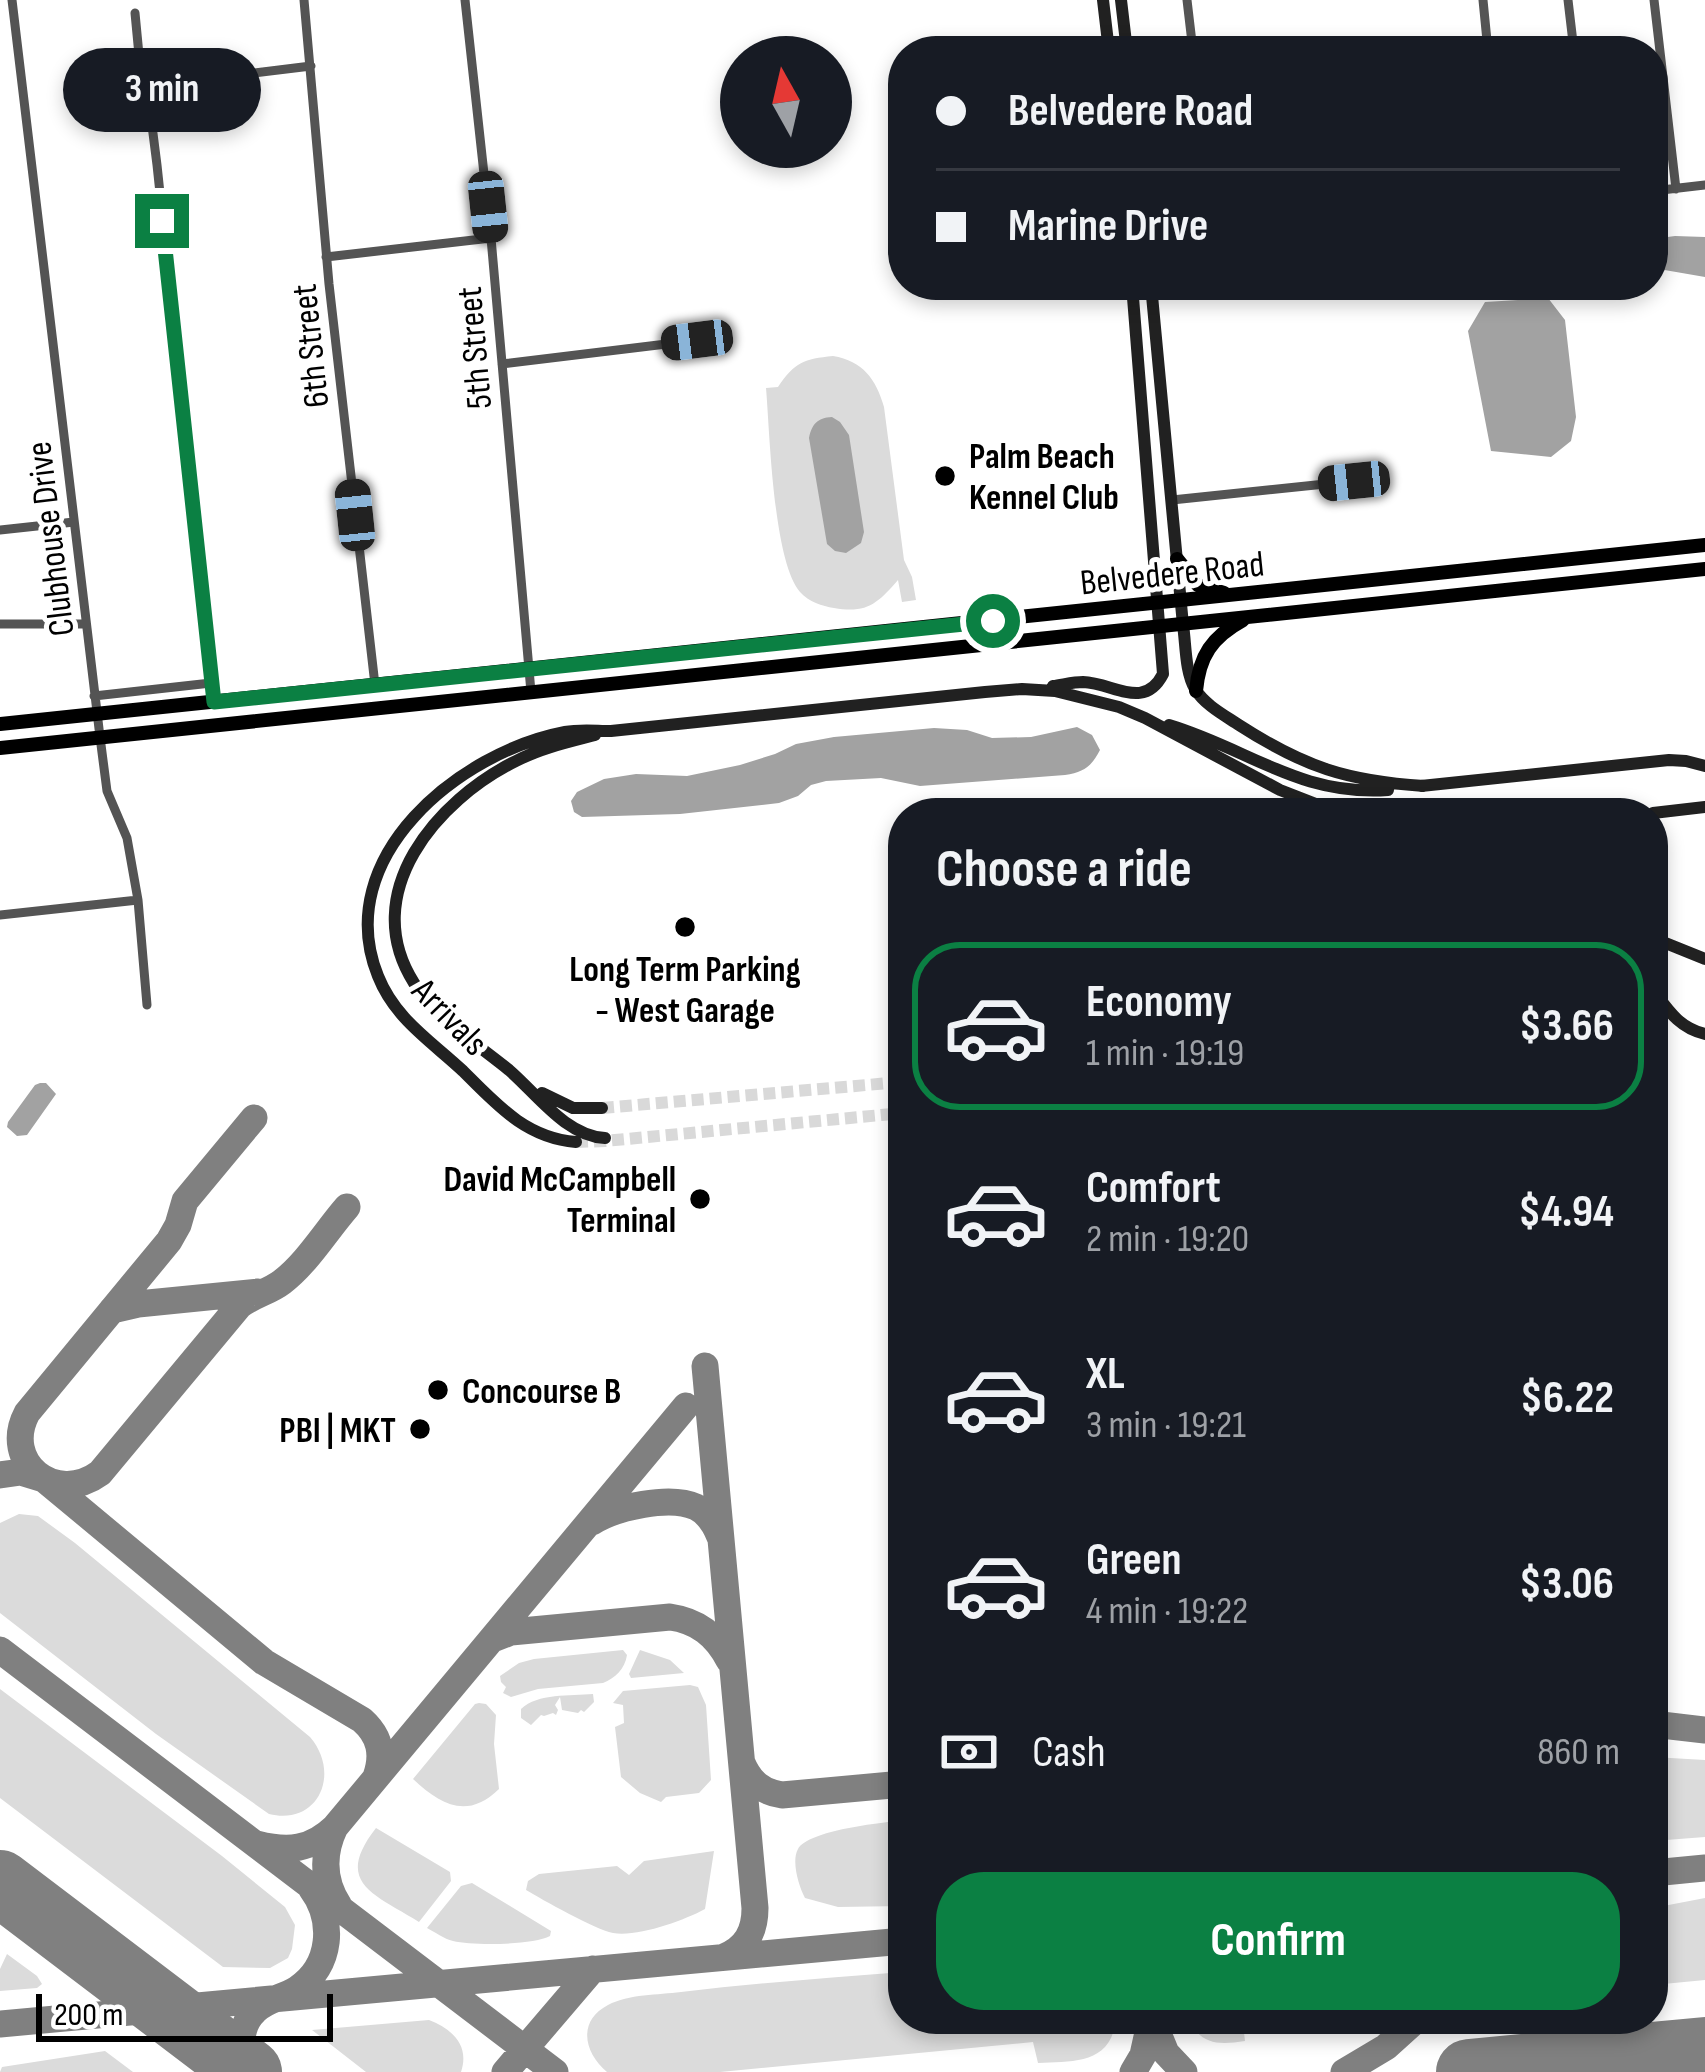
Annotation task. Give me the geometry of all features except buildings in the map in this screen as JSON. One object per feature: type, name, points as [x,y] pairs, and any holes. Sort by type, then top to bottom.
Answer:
[{"type":"main road","name":"Belvedere Road","points":[[0,724],[1705,545]]},
{"type":"main road","points":[[1590,582],[1628,565],[1639,552]]},
{"type":"main road","points":[[1177,559],[1202,588],[1241,595]]},
{"type":"main road","name":"Belvedere Road","points":[[0,748],[1705,569]]},
{"type":"main road","points":[[1196,691],[1206,650],[1248,618]]},
{"type":"street","name":"Clubhouse Drive","points":[[12,0],[94,696],[107,791],[128,838],[147,1005]]},
{"type":"street","name":"6th Street","points":[[304,0],[326,256],[375,685]]},
{"type":"street","name":"5th Street","points":[[465,0],[531,692]]},
{"type":"street","points":[[1103,0],[1107,36]]},
{"type":"street","points":[[1121,0],[1125,36]]},
{"type":"street","points":[[1187,0],[1191,36]]},
{"type":"street","points":[[1483,0],[1487,36]]},
{"type":"street","points":[[1568,0],[1572,36]]},
{"type":"street","points":[[1654,0],[1658,36]]},
{"type":"street","points":[[135,13],[141,76],[147,86],[214,702]]},
{"type":"street","points":[[147,86],[310,66]]},
{"type":"street","points":[[1668,120],[1676,189]]},
{"type":"street","points":[[1668,190],[1705,185]]},
{"type":"street","points":[[326,256],[491,238]]},
{"type":"street","points":[[605,1138],[566,1122],[426,1000],[406,970],[394,921],[398,885],[412,854],[458,800],[487,778],[532,754],[611,731],[1082,682],[1127,693],[1153,689],[1165,668],[1133,300]]},
{"type":"street","points":[[1152,300],[1183,625],[1196,691],[1246,729],[1319,768],[1364,781],[1424,786]]},
{"type":"street","points":[[502,364],[724,337]]},
{"type":"street","points":[[1172,500],[1354,481]]},
{"type":"street","points":[[0,530],[74,522]]},
{"type":"street","points":[[0,624],[86,624]]},
{"type":"street","points":[[94,696],[212,682]]},
{"type":"street","points":[[1022,689],[1088,697],[1194,733],[1284,775],[1318,785],[1372,791],[1678,760],[1705,766]]},
{"type":"street","points":[[1145,718],[1301,798]]},
{"type":"street","name":"Arrivals","points":[[576,1142],[547,1136],[517,1122],[404,1019],[374,962],[369,910],[385,859],[419,812],[448,785],[499,754],[537,740],[572,730],[611,731]]},
{"type":"street","points":[[1668,811],[1705,807]]},
{"type":"street","points":[[0,915],[138,900]]},
{"type":"street","points":[[1668,944],[1705,958]]},
{"type":"street","points":[[1668,1009],[1692,1031],[1705,1034]]},
{"type":"street","points":[[525,1084],[567,1106],[602,1108]]},
{"type":"shaded area","points":[[1668,237],[1705,237],[1705,277],[1668,271]]},
{"type":"shaded area","points":[[1550,300],[1565,320],[1576,417],[1571,441],[1551,457],[1491,451],[1468,331],[1485,302]]},
{"type":"shaded area","points":[[833,356],[860,367],[881,397],[904,560],[916,600],[902,602],[898,580],[878,601],[863,608],[829,607],[800,592],[791,576],[774,495],[766,388],[778,387],[801,363]]},
{"type":"shaded area","points":[[832,417],[849,435],[864,532],[861,543],[846,553],[827,544],[809,438],[816,423]]},
{"type":"shaded area","points":[[1077,727],[1092,735],[1100,750],[1086,768],[1065,775],[920,786],[881,778],[826,781],[779,803],[680,814],[582,817],[574,812],[571,801],[577,792],[604,779],[636,774],[687,776],[834,737],[934,728],[967,730],[992,738],[1031,737]]},
{"type":"shaded area","points":[[40,1083],[56,1094],[27,1135],[17,1136],[8,1122]]},
{"type":"shaded area","points":[[19,1514],[38,1516],[75,1543],[310,1737],[324,1766],[320,1794],[312,1804],[286,1816],[269,1814],[0,1613],[0,1523]]},
{"type":"shaded area","points":[[623,1650],[627,1655],[622,1669],[603,1683],[538,1689],[511,1697],[503,1693],[506,1687],[500,1676],[519,1663]]},
{"type":"shaded area","points":[[640,1650],[670,1660],[684,1673],[631,1678]]},
{"type":"shaded area","points":[[698,1687],[706,1705],[711,1780],[699,1793],[666,1797],[661,1802],[621,1777],[615,1727],[624,1723],[623,1705],[613,1703],[623,1691]]},
{"type":"shaded area","points":[[0,1689],[285,1907],[295,1925],[288,1958],[270,1968],[223,1967],[0,1798]]},
{"type":"shaded area","points":[[593,1694],[594,1702],[584,1712],[562,1710],[560,1697],[556,1715],[541,1715],[531,1725],[521,1718],[521,1709],[536,1700],[555,1696]]},
{"type":"shaded area","points":[[479,1703],[496,1715],[499,1789],[476,1804],[444,1802],[413,1779]]},
{"type":"shaded area","points":[[1668,1758],[1705,1760],[1705,1837],[1668,1840]]},
{"type":"shaded area","points":[[888,1822],[888,1906],[838,1907],[805,1898],[795,1860],[798,1849],[816,1837]]},
{"type":"shaded area","points":[[376,1828],[450,1872],[451,1881],[419,1922],[374,1894],[359,1875],[358,1862]]},
{"type":"shaded area","points":[[714,1851],[705,1909],[647,1930],[613,1933],[526,1890],[528,1881],[539,1874],[617,1866],[629,1875],[644,1861]]},
{"type":"shaded area","points":[[472,1883],[551,1931],[550,1936],[475,1944],[450,1940],[427,1928],[461,1886]]},
{"type":"shaded area","points":[[1705,1898],[1705,1980],[1668,1984],[1668,1905]]},
{"type":"shaded area","points":[[7,1954],[42,1984],[0,1991],[0,1969]]},
{"type":"shaded area","points":[[888,1973],[888,2034],[1113,2034],[1098,2053],[1064,2062],[1038,2063],[1033,2042],[720,2072],[607,2072],[593,2056],[588,2028],[608,2005],[644,1996]]},
{"type":"shaded area","points":[[429,2020],[457,2039],[463,2054],[461,2072],[366,2072],[312,2030]]},
{"type":"shaded area","points":[[1200,2034],[1244,2034],[1245,2041],[1227,2043]]},
{"type":"shaded area","points":[[105,2051],[133,2072],[0,2072],[2,2067]]},
{"type":"taxiway","points":[[254,1118],[185,1201],[169,1241],[27,1413],[21,1448],[37,1474],[66,1484],[100,1473],[239,1306],[291,1274],[347,1207]]},
{"type":"taxiway","points":[[112,1310],[258,1292]]},
{"type":"taxiway","points":[[705,1366],[755,1908],[748,1938],[724,1957]]},
{"type":"taxiway","points":[[339,1906],[326,1867],[335,1827],[686,1406]]},
{"type":"taxiway","points":[[0,1475],[21,1472],[44,1479],[264,1662],[362,1720],[379,1746],[376,1777]]},
{"type":"taxiway","points":[[592,1522],[643,1504],[672,1502],[704,1512],[720,1537]]},
{"type":"taxiway","points":[[493,1639],[511,1632],[670,1617],[705,1631],[729,1660]]},
{"type":"taxiway","points":[[0,1650],[555,2072]]},
{"type":"taxiway","points":[[1668,1726],[1705,1730]]},
{"type":"taxiway","points":[[742,1763],[758,1785],[782,1795],[888,1785]]},
{"type":"taxiway","points":[[257,1844],[299,1847],[335,1827]]},
{"type":"taxiway","points":[[1668,1872],[1705,1868]]},
{"type":"taxiway","points":[[251,2072],[242,2041],[249,2018],[309,1979],[323,1955],[324,1914],[311,1888]]},
{"type":"taxiway","points":[[0,2024],[888,1942]]},
{"type":"taxiway","points":[[505,2072],[593,1969]]},
{"type":"taxiway","points":[[1133,2072],[1148,2034]]},
{"type":"taxiway","points":[[1158,2034],[1166,2053],[1184,2072]]},
{"type":"taxiway","points":[[1344,2072],[1400,2034]]},
{"type":"runway","points":[[0,1883],[249,2072]]},
{"type":"runway","points":[[1469,2072],[1705,2050]]},
{"type":"tunnel","points":[[602,1108],[888,1083]]},
{"type":"tunnel","points":[[576,1142],[888,1114]]},
{"type":"place","name":"Palm Beach Kennel Club","points":[[945,476]]},
{"type":"place","name":"Long Term Parking - West Garage","points":[[685,927]]},
{"type":"place","name":"David McCampbell Terminal","points":[[700,1199]]},
{"type":"place","name":"Concourse B","points":[[438,1390]]},
{"type":"place","name":"PBI | MKT","points":[[420,1429]]},
{"type":"route","points":[[162,221],[214,702],[993,621]]}]
